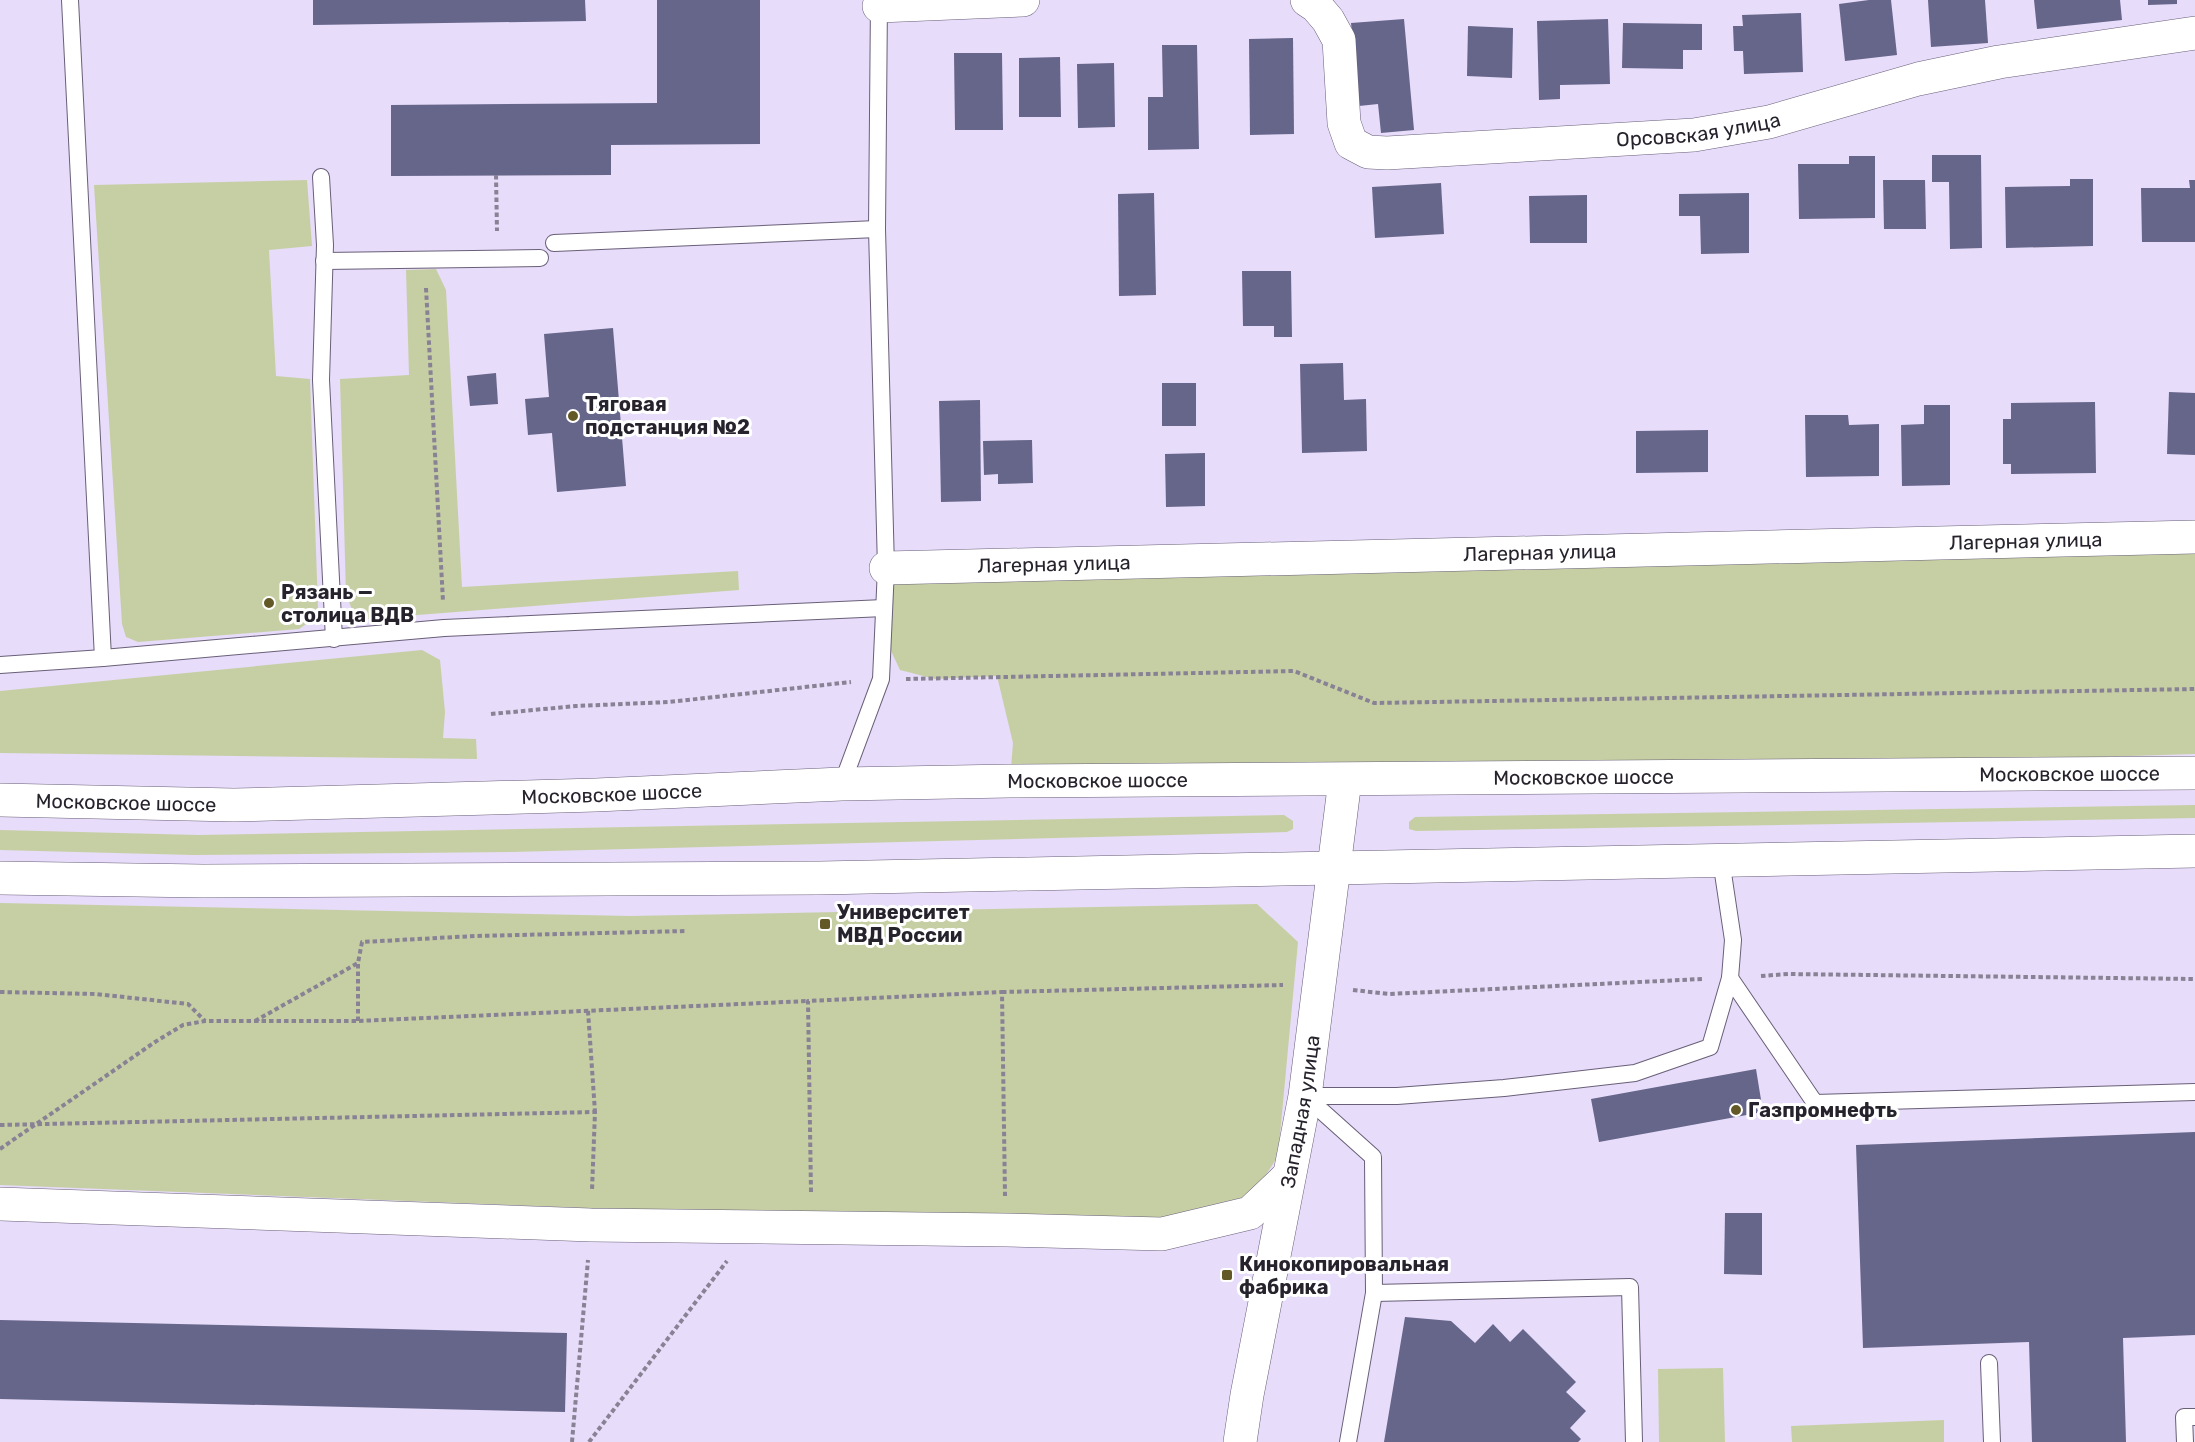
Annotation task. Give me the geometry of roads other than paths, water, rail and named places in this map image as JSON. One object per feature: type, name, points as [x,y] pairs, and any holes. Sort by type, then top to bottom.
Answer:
[{"type":"street","points":[[879,3],[1023,0]]},
{"type":"street","name":"Орсовская улица","points":[[1307,0],[1316,6],[1328,20],[1339,40],[1344,123],[1351,142],[1368,152],[1387,153],[1694,135],[1769,122],[1918,79],[2000,62],[2195,33]]},
{"type":"street","name":"Лагерная улица","points":[[886,568],[2195,537]]},
{"type":"street","name":"Московское шоссе","points":[[0,800],[234,805],[596,795],[842,784],[1022,781],[2195,773]]},
{"type":"street","name":"Западная улица","points":[[1240,1442],[1246,1395],[1305,1096],[1345,780]]},
{"type":"street","points":[[0,879],[203,881],[820,878],[2195,851]]},
{"type":"street","points":[[0,1204],[591,1225],[1162,1234],[1250,1214],[1289,1176]]},
{"type":"lane","points":[[70,0],[103,658]]},
{"type":"lane","points":[[842,784],[881,679],[886,568],[877,229],[879,3]]},
{"type":"lane","points":[[321,177],[324,261],[321,380],[334,639]]},
{"type":"lane","points":[[554,243],[877,229]]},
{"type":"lane","points":[[324,261],[540,258]]},
{"type":"lane","points":[[0,665],[334,639],[444,628],[884,608]]},
{"type":"lane","points":[[1305,1096],[1397,1096],[1504,1088],[1635,1073],[1710,1047],[1730,978],[1733,940],[1720,860]]},
{"type":"lane","points":[[1730,978],[1815,1103],[2195,1092]]},
{"type":"lane","points":[[1305,1096],[1373,1157],[1374,1293],[1348,1442]]},
{"type":"lane","points":[[1374,1293],[1630,1287],[1634,1442]]},
{"type":"lane","points":[[1989,1364],[1992,1442]]},
{"type":"lane","points":[[2184,1442],[2184,1417],[2195,1417]]},
{"type":"place","name":"Тяговая подстанция №2","points":[[573,416]]},
{"type":"place","name":"Рязань — столица ВДВ","points":[[269,603]]},
{"type":"place","name":"Университет МВД России","points":[[825,924]]},
{"type":"place","name":"Газпромнефть","points":[[1736,1110]]},
{"type":"place","name":"Кинокопировальная фабрика","points":[[1227,1275]]}]
